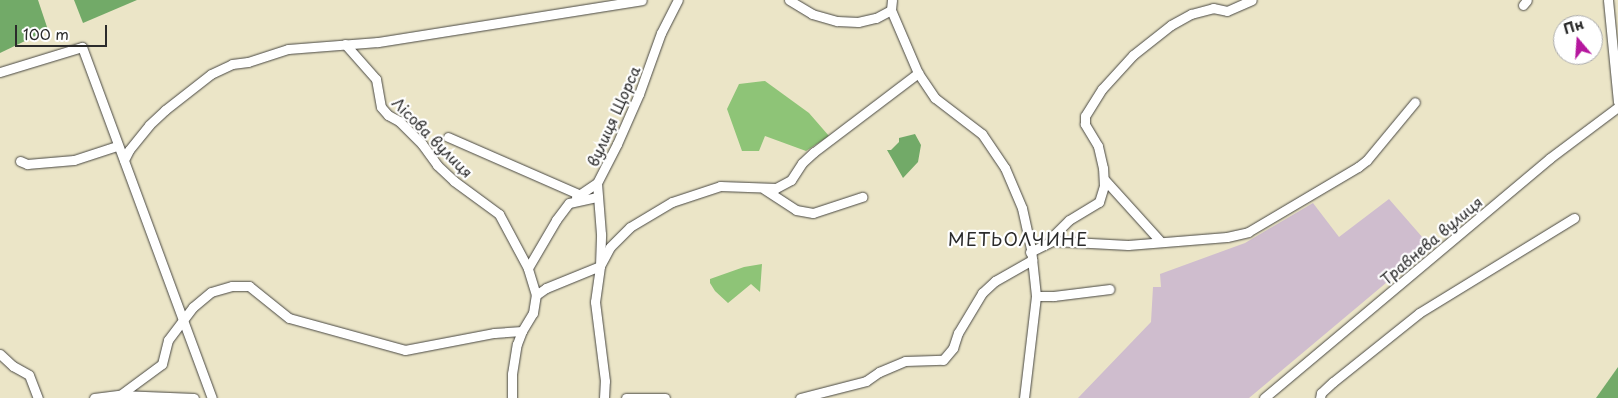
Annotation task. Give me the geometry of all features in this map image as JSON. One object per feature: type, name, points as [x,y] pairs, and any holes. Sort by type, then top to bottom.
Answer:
[{"type":"street","points":[[124,160],[129,150],[149,125],[165,110],[222,68],[288,49],[378,42],[482,27],[642,0]]},
{"type":"street","name":"вулиця Щорса","points":[[604,398],[604,373],[595,302],[600,266],[601,234],[597,183],[621,136],[662,33],[678,0]]},
{"type":"street","points":[[789,0],[812,14],[837,21],[858,22],[876,18],[891,10]]},
{"type":"street","points":[[892,0],[891,10],[918,73],[935,98],[982,134],[1005,168],[1022,208],[1036,296],[1024,398]]},
{"type":"street","points":[[1053,241],[1054,235],[1069,220],[1099,202],[1104,180],[1098,146],[1085,124],[1085,116],[1092,102],[1102,89],[1133,55],[1170,25],[1191,14],[1213,8],[1227,11],[1252,0]]},
{"type":"street","points":[[1608,0],[1618,102]]},
{"type":"street","name":"Лісова вулиця","points":[[345,44],[376,79],[381,107],[388,115],[398,121],[422,144],[437,165],[454,182],[499,214],[528,268],[536,295]]},
{"type":"street","points":[[0,72],[82,47],[212,398]]},
{"type":"street","points":[[512,398],[512,374],[517,344],[522,331],[533,314],[536,295],[546,288],[600,266],[610,247],[630,227],[672,202],[720,186],[776,188],[791,180],[802,163],[814,152],[918,73]]},
{"type":"street","points":[[800,398],[866,381],[879,372],[905,361],[943,360],[953,348],[958,333],[982,293],[994,281],[1053,241],[1128,245],[1227,237],[1248,232],[1268,222],[1286,208],[1347,174],[1367,160],[1415,102]]},
{"type":"street","name":"Травнева вулиця","points":[[1270,397],[1550,158],[1618,107]]},
{"type":"street","points":[[448,137],[582,195]]},
{"type":"street","points":[[20,161],[27,164],[74,160],[118,146]]},
{"type":"street","points":[[1104,180],[1161,242]]},
{"type":"street","points":[[528,268],[569,203],[597,183]]},
{"type":"street","points":[[764,189],[796,210],[813,213],[862,197]]},
{"type":"street","points":[[569,203],[597,197]]},
{"type":"street","points":[[1310,398],[1320,396],[1419,313],[1574,218]]},
{"type":"street","points":[[120,395],[162,364],[168,340],[184,322],[193,307],[211,292],[232,286],[249,286],[289,318],[405,350],[494,333],[522,331]]},
{"type":"street","points":[[1036,296],[1054,296],[1110,289]]},
{"type":"street","points":[[0,354],[13,366],[29,375],[38,398]]},
{"type":"street","points":[[94,398],[120,395],[194,398]]},
{"type":"street","points":[[626,398],[665,398]]},
{"type":"shaded area","points":[[1389,199],[1430,246],[1249,398],[1078,398],[1151,322],[1153,287],[1161,287],[1160,274],[1245,243],[1313,203],[1339,237]]},
{"type":"green space","points":[[0,0],[38,0],[48,30],[0,53]]},
{"type":"green space","points":[[74,0],[137,0],[83,23]]},
{"type":"green space","points":[[765,81],[809,113],[829,136],[806,151],[765,136],[759,151],[742,151],[727,109],[739,84]]},
{"type":"green space","points":[[915,134],[921,145],[918,162],[903,178],[887,150],[891,150],[899,142],[899,138]]},
{"type":"green space","points":[[762,264],[760,292],[751,284],[728,303],[715,291],[710,283],[710,279],[744,267]]},
{"type":"green space","points":[[1618,367],[1618,398],[1596,398]]},
{"type":"district","name":"МЕТЬОЛЧИНЕ","points":[[1018,239]]}]
